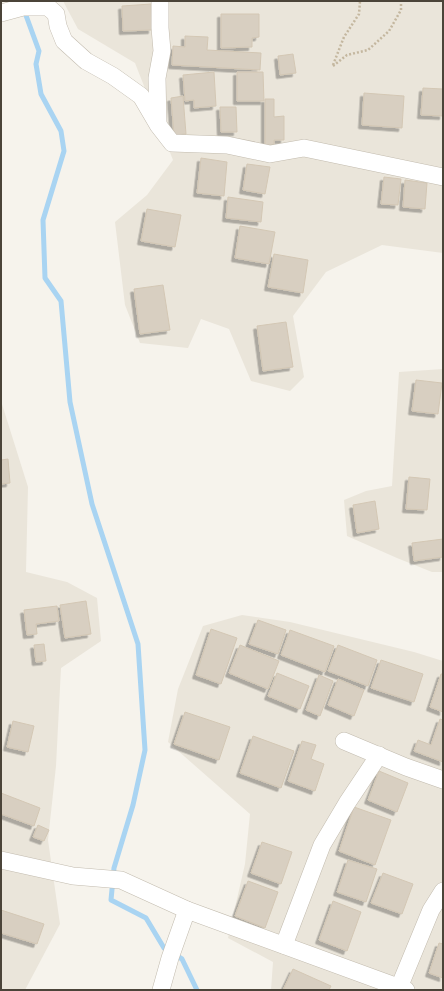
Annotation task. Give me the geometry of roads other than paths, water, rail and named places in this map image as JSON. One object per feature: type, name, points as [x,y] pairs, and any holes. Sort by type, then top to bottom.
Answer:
[{"type":"street","points":[[158,125],[157,78],[162,51],[160,1]]},
{"type":"street","points":[[1,13],[23,8],[48,7],[56,14],[58,26],[64,41],[86,61],[113,76],[141,96],[158,125],[172,143],[227,145],[270,154],[304,148],[443,177]]},
{"type":"street","points":[[344,740],[406,767],[443,780]]},
{"type":"street","points":[[284,945],[322,845],[347,803],[379,756]]},
{"type":"street","points":[[1,860],[73,876],[121,880],[137,889],[187,910],[401,989],[431,910],[443,891]]},
{"type":"street","points":[[161,990],[187,910]]},
{"type":"waterway","points":[[24,10],[39,51],[36,64],[41,94],[61,131],[64,151],[43,220],[45,278],[61,301],[70,402],[92,504],[138,644],[145,750],[133,805],[114,868],[111,900],[146,918],[164,948],[182,959],[197,990]]}]
